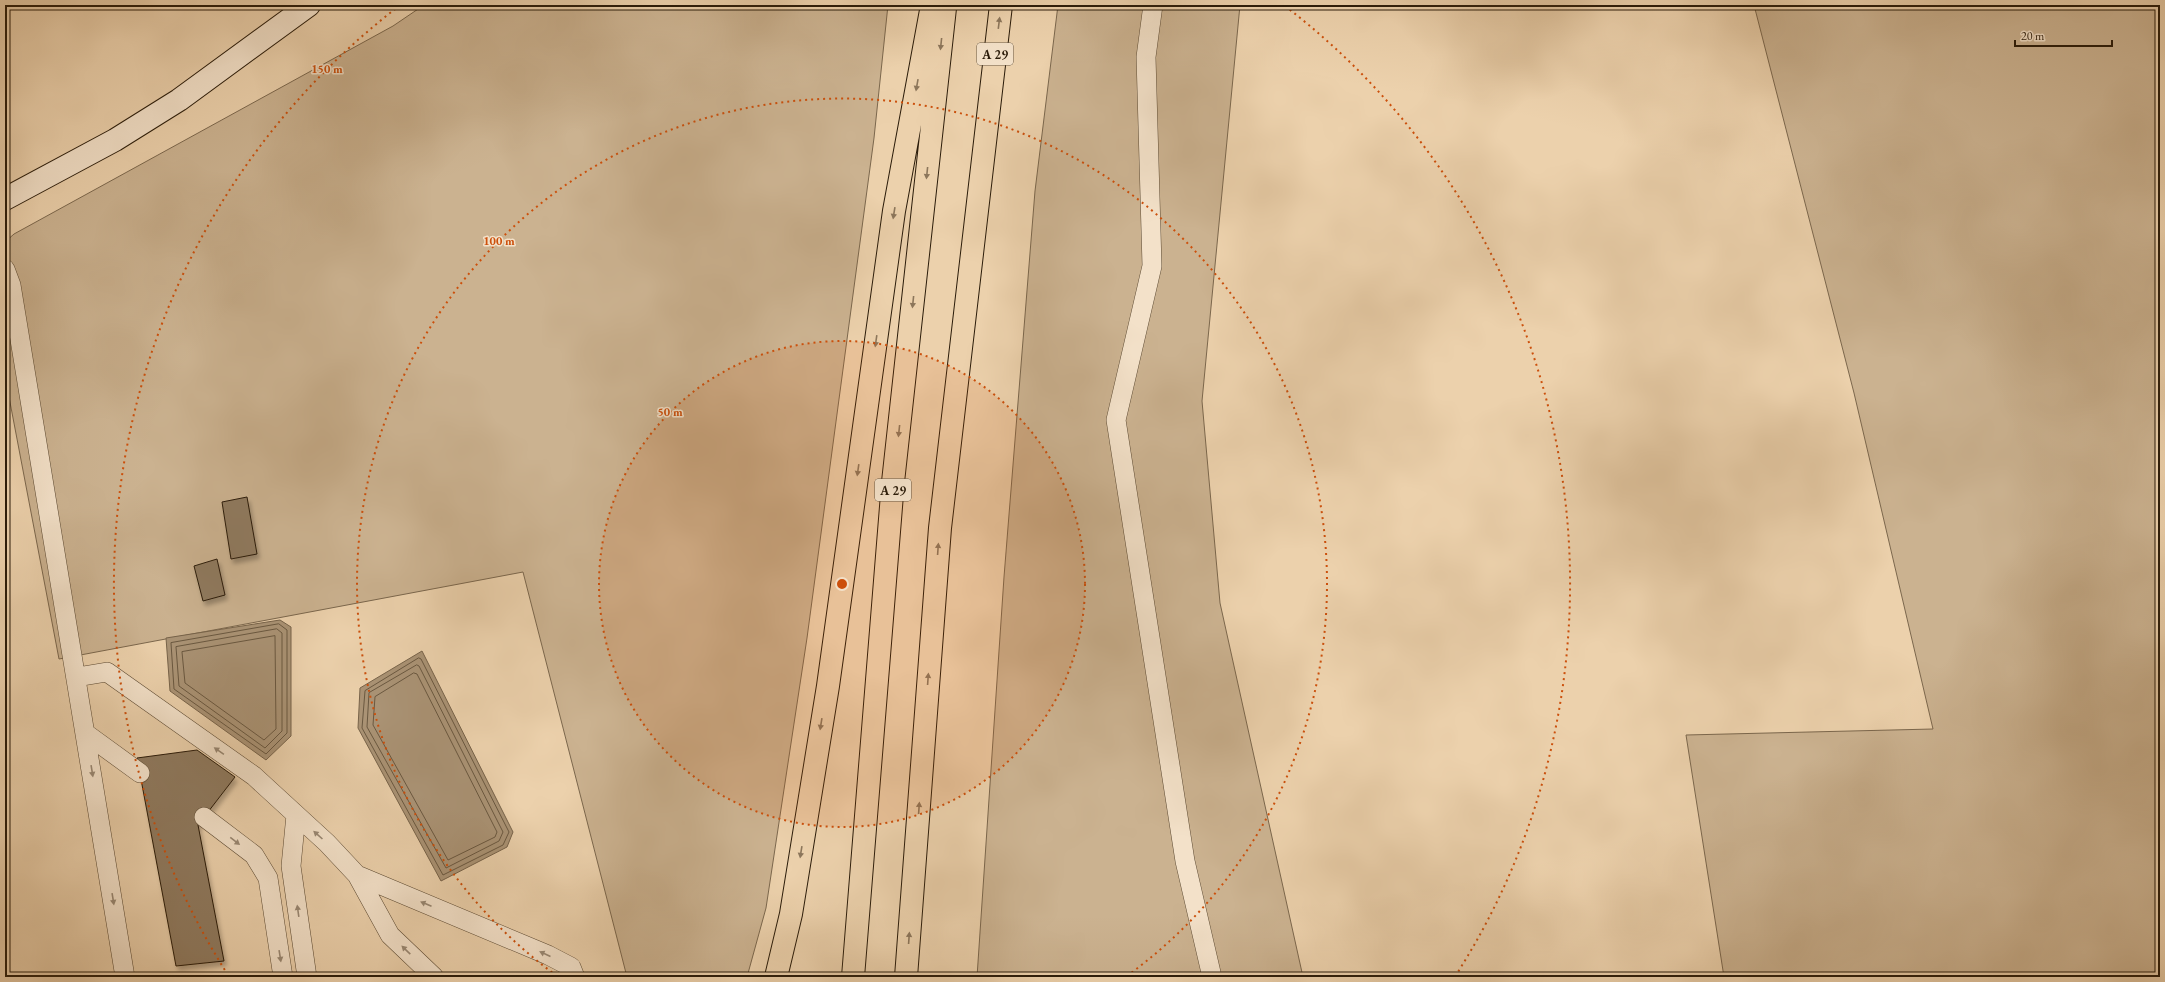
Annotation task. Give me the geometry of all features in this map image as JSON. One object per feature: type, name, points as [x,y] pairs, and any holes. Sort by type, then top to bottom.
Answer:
[{"type":"highway","points":[[776,977],[792,906],[828,686],[894,211],[932,5]]},
{"type":"highway","name":"A 29","points":[[854,977],[893,482],[945,5]]},
{"type":"highway","name":"A 29","points":[[906,977],[940,528],[1001,5]]},
{"type":"main road","points":[[5,199],[115,140],[179,100],[309,5]]},
{"type":"lane","points":[[1153,5],[1146,57],[1152,266],[1116,420],[1185,861],[1212,977]]},
{"type":"lane","points":[[5,269],[11,285],[77,677],[125,977]]},
{"type":"lane","points":[[77,677],[107,672],[254,776],[327,843],[357,875],[390,935],[434,977]]},
{"type":"lane","points":[[85,733],[140,773]]},
{"type":"lane","points":[[296,815],[291,866],[308,977]]},
{"type":"lane","points":[[204,817],[254,855],[268,878],[283,977]]},
{"type":"lane","points":[[357,875],[548,955],[570,967],[575,977]]},
{"type":"shaded area","points":[[424,5],[888,5],[874,138],[807,638],[766,908],[747,977],[627,977],[523,572],[59,659],[5,376],[5,242],[14,234],[393,26]]},
{"type":"shaded area","points":[[1058,5],[1240,5],[1202,401],[1220,603],[1303,977],[977,977],[1004,577],[1035,191]]},
{"type":"shaded area","points":[[1754,5],[2160,5],[2160,977],[1724,977],[1686,735],[1933,729],[1854,393]]},
{"type":"water","points":[[280,620],[291,627],[291,736],[266,760],[170,691],[166,638]]},
{"type":"water","points":[[422,651],[513,832],[507,847],[441,881],[358,728],[360,688]]},
{"type":"building","points":[[247,497],[257,554],[231,559],[222,502]]},
{"type":"building","points":[[217,559],[225,595],[203,601],[194,566]]},
{"type":"building","points":[[197,750],[235,777],[198,825],[224,961],[176,966],[137,758]]}]
